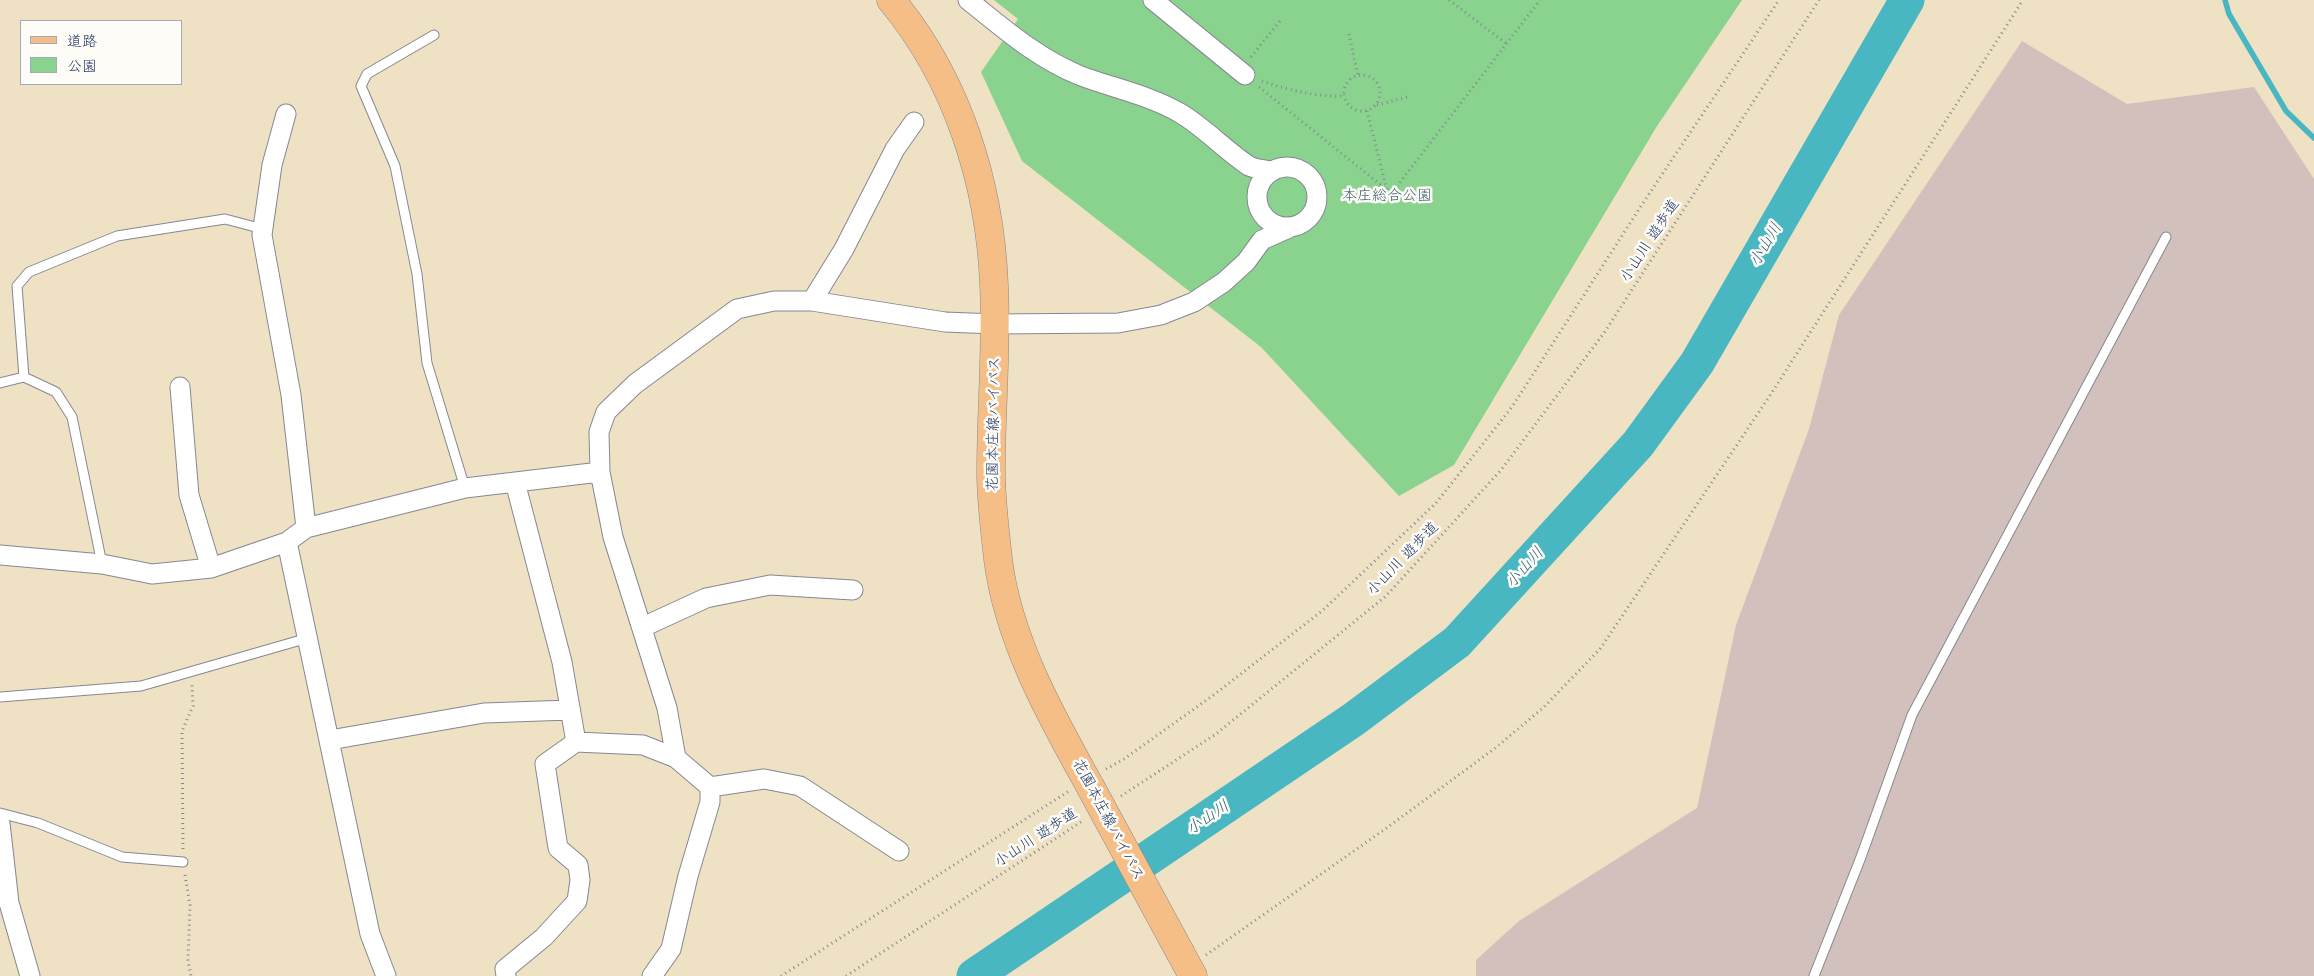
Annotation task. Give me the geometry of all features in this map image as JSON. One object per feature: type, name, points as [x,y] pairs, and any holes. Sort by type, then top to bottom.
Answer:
[{"type":"main road","name":"花園本庄線バイパス","points":[[891,0],[911,24],[948,90],[974,156],[989,222],[995,324],[991,474],[998,561],[1014,627],[1035,679],[1088,783],[1187,965]]},
{"type":"street","points":[[676,758],[667,708],[643,627],[613,537],[600,472],[599,432],[606,412],[635,384],[737,309],[774,301],[812,301],[945,322],[995,324],[1118,323],[1162,316],[1194,302],[1224,282],[1246,262],[1262,240],[1299,225],[1308,220],[1314,212],[1317,191],[1307,175],[1299,169],[1290,167],[1271,171],[1251,167],[1207,131],[1179,112],[1146,98],[1080,75],[1046,58],[1010,34],[968,0]]},
{"type":"street","points":[[1161,2],[1242,73]]},
{"type":"street","points":[[286,114],[272,165],[262,235],[291,395],[306,528]]},
{"type":"street","points":[[812,301],[844,249],[895,150],[914,122]]},
{"type":"street","points":[[1251,167],[1258,185],[1257,206],[1262,215],[1278,227],[1289,228]]},
{"type":"street","points":[[1258,185],[1271,171]]},
{"type":"street","points":[[1262,215],[1262,240]]},
{"type":"street","points":[[180,387],[189,495],[211,568]]},
{"type":"street","points":[[0,555],[102,564],[152,574],[211,568],[287,542],[306,528],[465,488],[600,472]]},
{"type":"street","points":[[515,482],[562,662],[576,742]]},
{"type":"street","points":[[287,542],[370,934],[386,976]]},
{"type":"street","points":[[643,627],[706,598],[770,585],[852,590]]},
{"type":"street","points":[[330,740],[484,713],[570,710]]},
{"type":"street","points":[[506,976],[505,969],[544,937],[577,901],[580,880],[578,865],[558,848],[545,764],[576,742],[642,745],[676,758],[710,787],[764,779],[800,786],[899,851]]},
{"type":"street","points":[[652,976],[670,949],[688,876],[710,802],[710,787]]},
{"type":"street","points":[[0,823],[9,903],[30,976]]},
{"type":"lane","points":[[434,34],[367,74],[360,86],[395,166],[417,274],[427,363],[465,488]]},
{"type":"lane","points":[[24,377],[17,286],[29,272],[117,236],[225,219],[263,229]]},
{"type":"lane","points":[[1814,976],[1861,857],[1912,715],[2166,237]]},
{"type":"lane","points":[[0,383],[24,377],[56,392],[72,417],[102,564]]},
{"type":"lane","points":[[0,697],[141,686],[308,638]]},
{"type":"lane","points":[[0,813],[38,823],[122,857],[183,862]]},
{"type":"path","points":[[1449,0],[1507,44]]},
{"type":"path","points":[[1242,73],[1391,194],[1540,0]]},
{"type":"path","points":[[781,976],[1124,759],[1214,694],[1322,611],[1436,503],[1512,407],[1643,203],[1779,0]]},
{"type":"path","name":"小山川 遊歩道","points":[[1117,799],[1216,734],[1386,596],[1501,470],[1604,333],[1819,0]]},
{"type":"path","points":[[1187,965],[1218,948],[1494,749],[1543,708],[1600,649],[1774,389],[2023,0]]},
{"type":"path","points":[[1242,73],[1280,21]]},
{"type":"path","points":[[1349,34],[1358,76]]},
{"type":"path","points":[[1242,73],[1286,89],[1344,96]]},
{"type":"path","points":[[1377,105],[1381,93],[1377,82],[1367,75],[1358,76],[1346,85],[1344,96],[1346,102],[1355,110],[1367,111],[1377,105],[1408,97]]},
{"type":"path","points":[[1367,111],[1387,190]]},
{"type":"path","points":[[191,671],[193,706],[182,731],[183,862],[190,905],[188,960],[191,976]]},
{"type":"path","name":"小山川 遊歩道","points":[[846,976],[1093,815]]},
{"type":"shaded area","points":[[2022,41],[2127,104],[2254,87],[2314,179],[2314,976],[1476,976],[1476,960],[1519,921],[1697,808],[1736,625],[1809,429],[1839,315]]},
{"type":"green space","name":"本庄総合公園","points":[[994,0],[1742,0],[1657,126],[1454,465],[1399,496],[1261,347],[1022,161],[981,72],[1018,19]]},
{"type":"waterway","name":"小山川","points":[[974,976],[1354,719],[1457,642],[1638,444],[1697,363],[1907,0]]},
{"type":"waterway","points":[[2225,0],[2229,14],[2286,111],[2314,138]]}]
